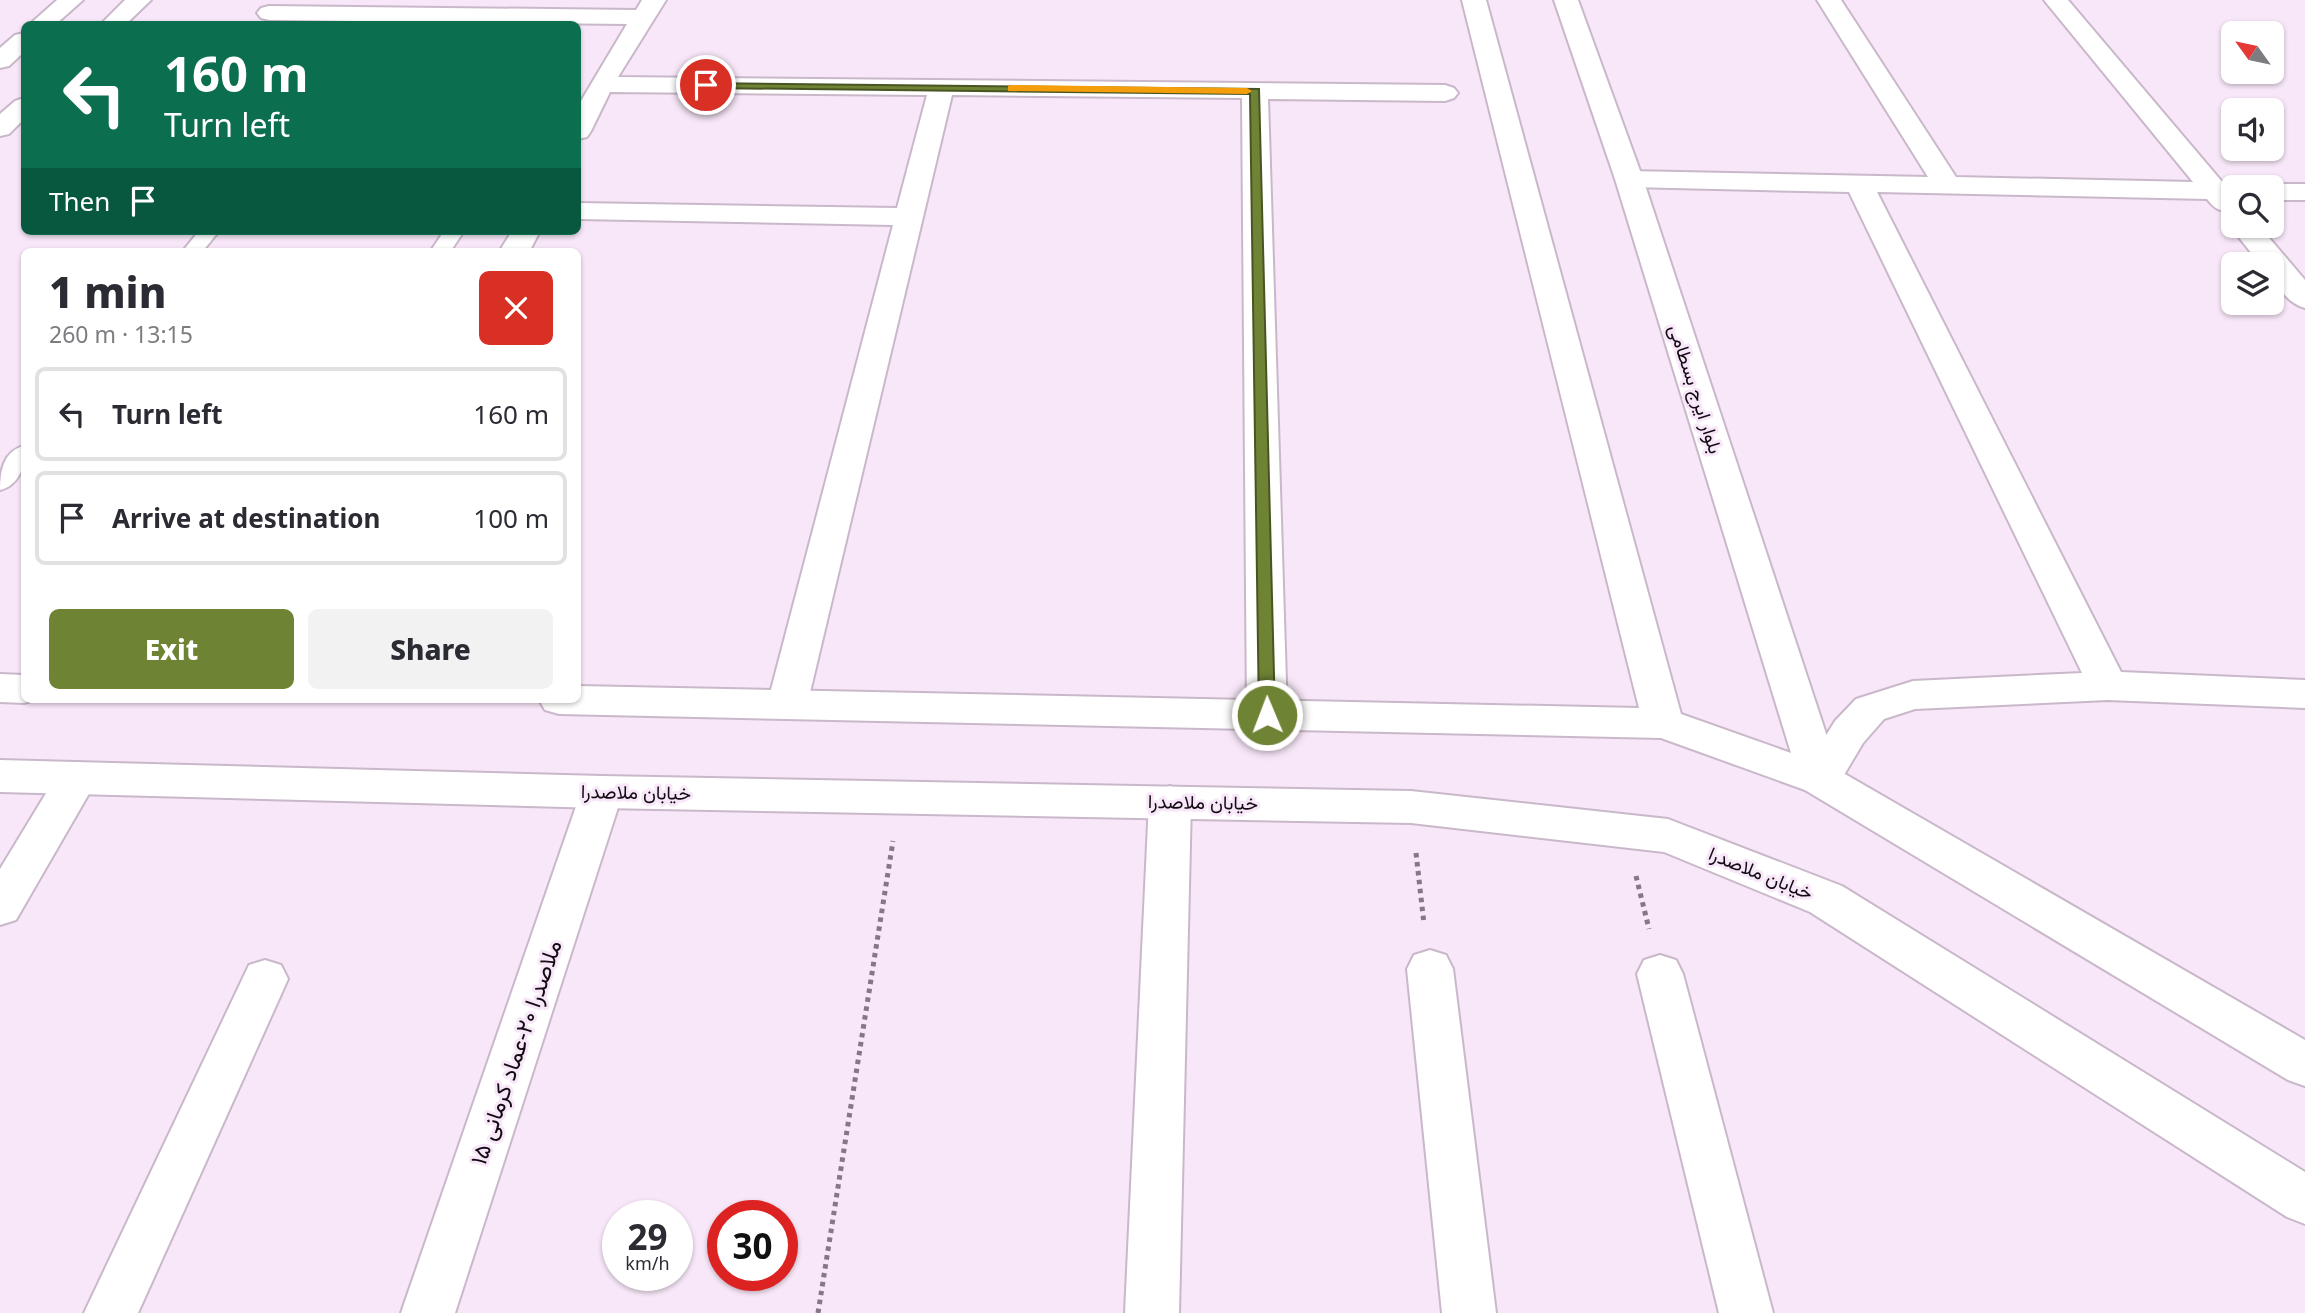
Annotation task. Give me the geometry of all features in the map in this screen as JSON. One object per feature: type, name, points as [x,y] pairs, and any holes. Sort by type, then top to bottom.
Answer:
[{"type":"street","points":[[46,21],[71,0]]},
{"type":"street","points":[[116,21],[139,0]]},
{"type":"street","points":[[1474,0],[1663,723]]},
{"type":"street","name":"بلوار ایرج بسطامی","points":[[1566,0],[1629,179],[1820,779]]},
{"type":"street","points":[[1829,0],[1947,185]]},
{"type":"street","points":[[2056,0],[2221,188]]},
{"type":"street","points":[[268,13],[648,9]]},
{"type":"street","points":[[581,125],[601,84],[648,9]]},
{"type":"street","points":[[0,61],[21,43]]},
{"type":"street","points":[[601,84],[1445,93]]},
{"type":"street","points":[[787,705],[941,88]]},
{"type":"street","points":[[1255,91],[1267,715]]},
{"type":"street","points":[[0,128],[21,109]]},
{"type":"street","points":[[1629,179],[2221,191]]},
{"type":"street","points":[[1859,184],[2108,686]]},
{"type":"street","points":[[2284,191],[2305,192]]},
{"type":"street","points":[[581,211],[909,217]]},
{"type":"street","points":[[2254,238],[2305,299]]},
{"type":"street","points":[[1820,779],[1849,732],[1870,709],[1913,695],[2108,686],[2305,694]]},
{"type":"street","points":[[0,688],[21,689]]},
{"type":"street","points":[[581,700],[1663,723],[1820,779],[2305,1065]]},
{"type":"street","name":"خیابان ملاصدرا","points":[[0,776],[602,792],[1411,807],[1668,836],[1826,899],[2305,1200]]},
{"type":"street","points":[[0,906],[78,778]]},
{"type":"street","name":"ملاصدرا ۲۰-عماد کرمانی ۱۵","points":[[428,1313],[602,792]]},
{"type":"street","points":[[1152,1313],[1170,802]]},
{"type":"street","points":[[1430,969],[1469,1313]]},
{"type":"street","points":[[1660,974],[1746,1313]]},
{"type":"street","points":[[111,1313],[265,979]]},
{"type":"lane","points":[[0,482],[21,457]]},
{"type":"path","points":[[818,1313],[900,796]]},
{"type":"path","points":[[1411,807],[1430,969]]},
{"type":"path","points":[[1625,831],[1660,974]]},
{"type":"slow traffic","points":[[1012,88],[1247,91]]},
{"type":"route","points":[[706,85],[1255,91],[1267,715]]}]
